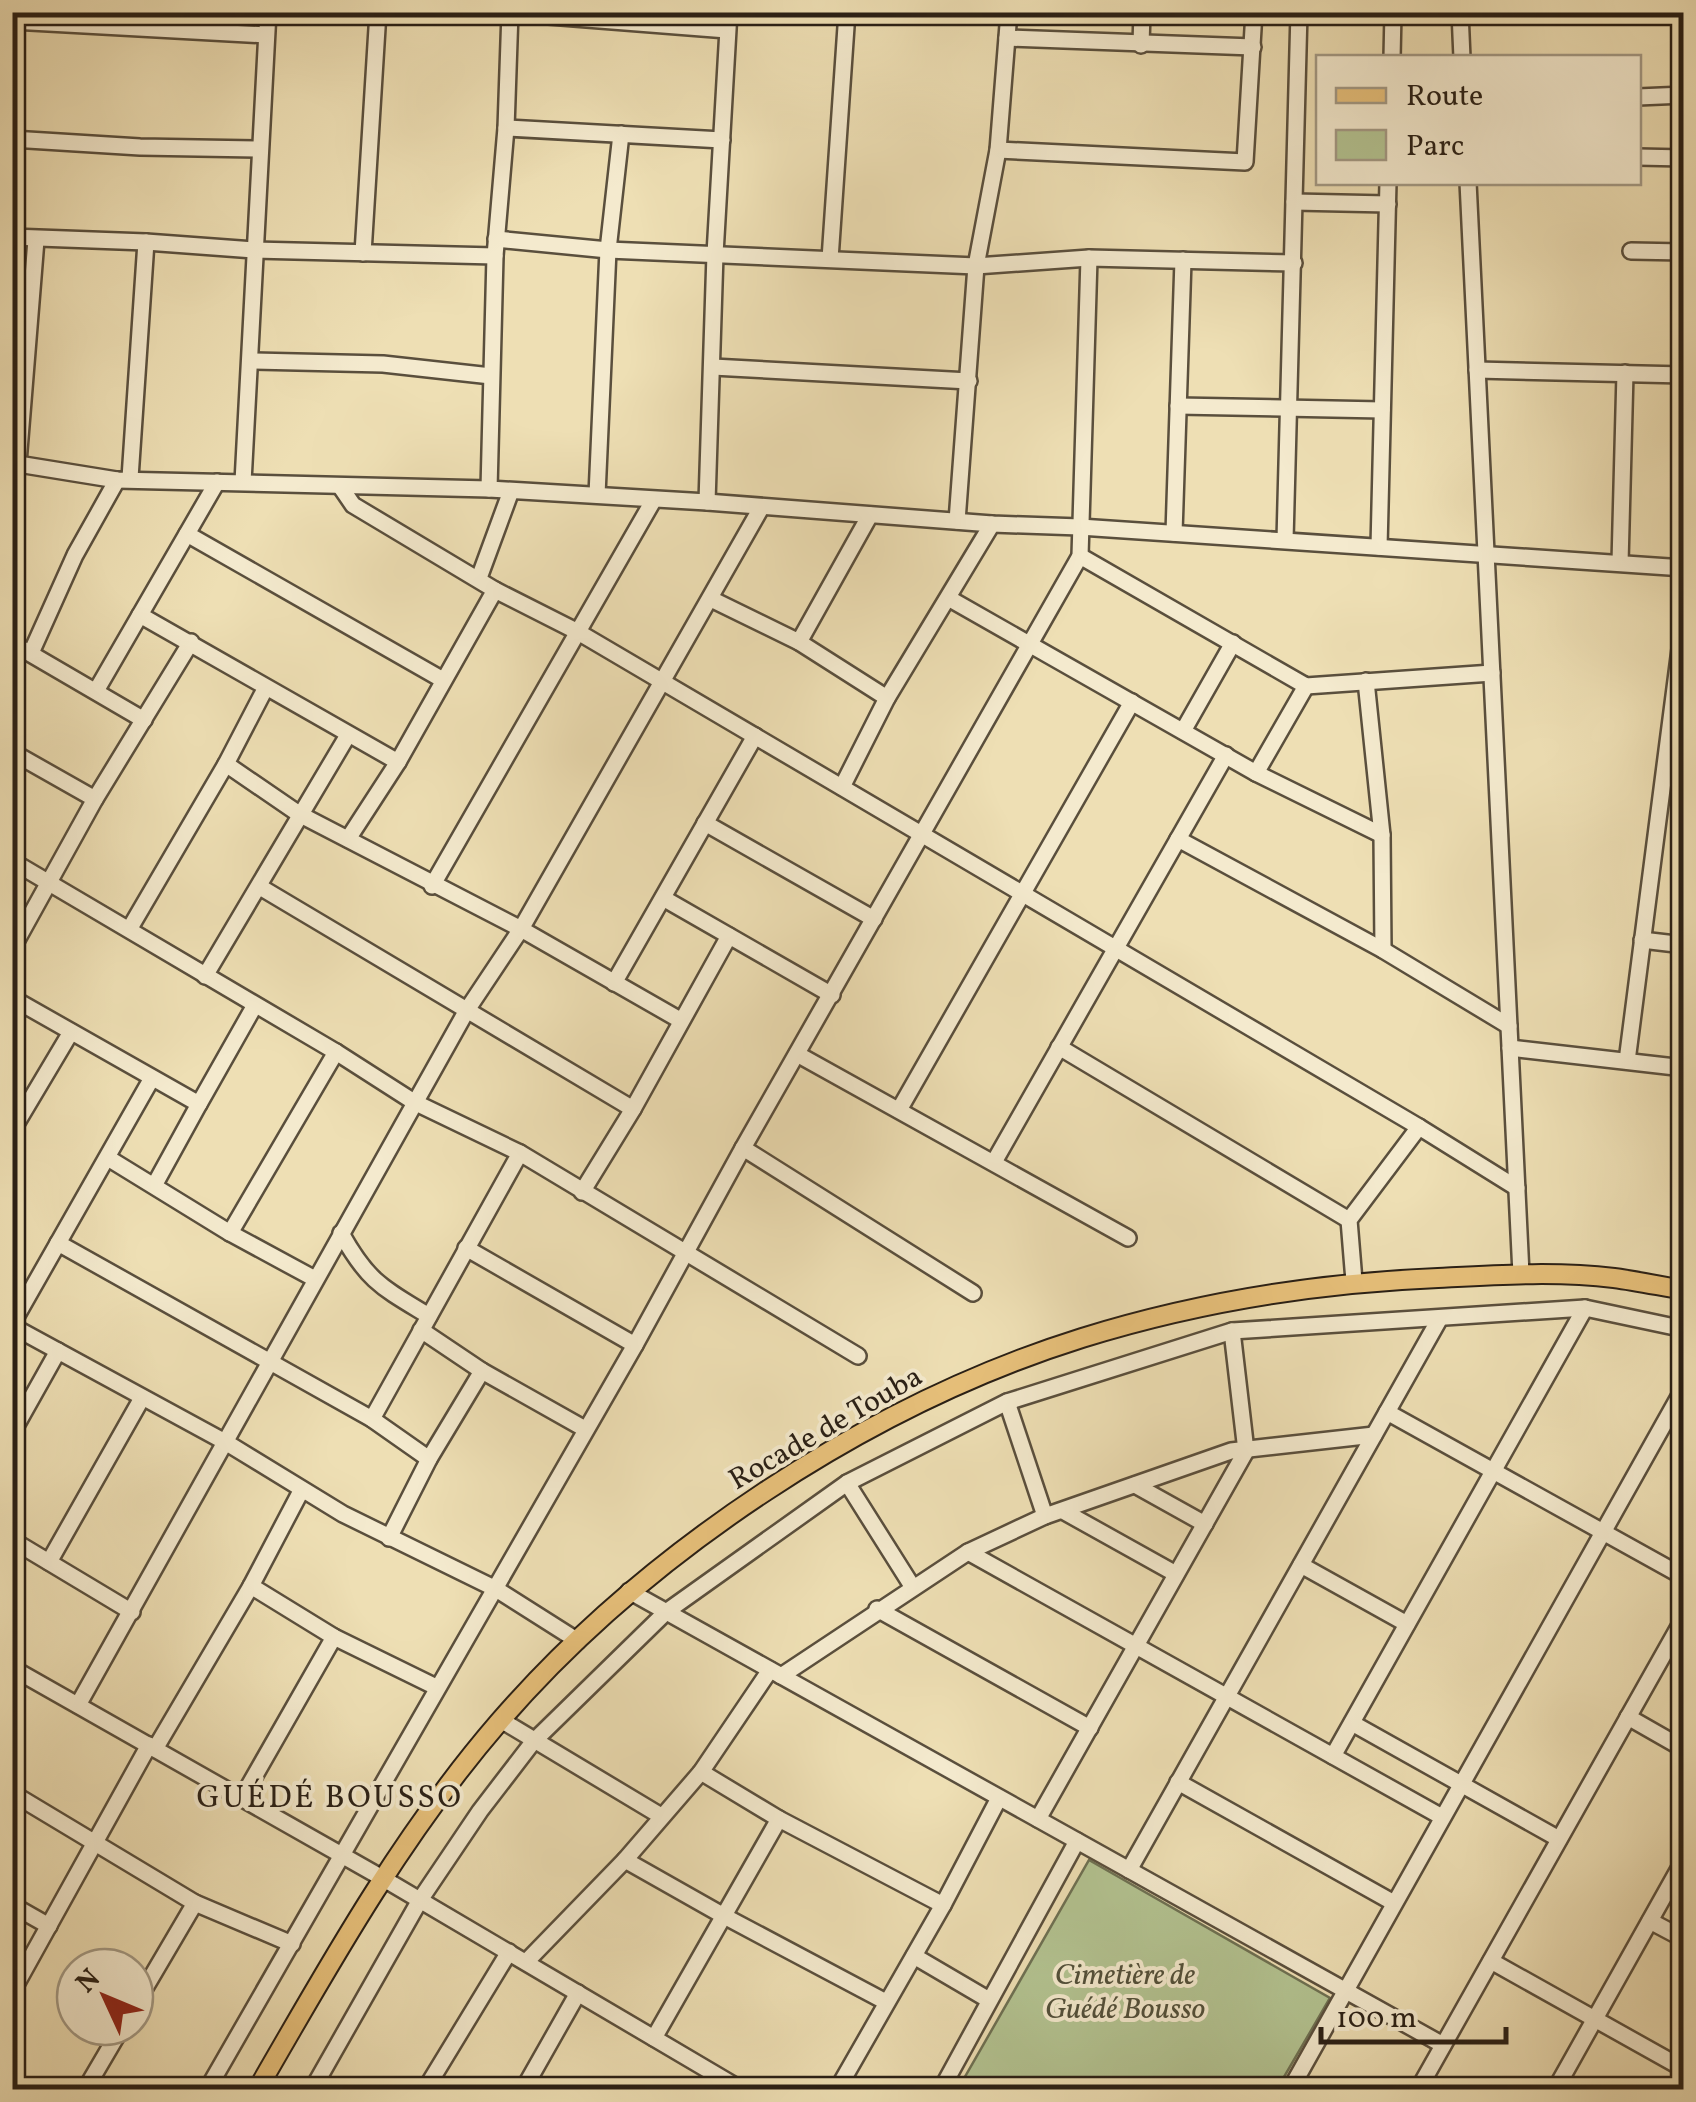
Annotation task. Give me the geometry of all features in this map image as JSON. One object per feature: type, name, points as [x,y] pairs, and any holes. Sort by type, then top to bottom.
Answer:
[{"type":"main road","name":"Rocade de Touba","points":[[257,2090],[384,1878],[426,1816],[501,1720],[630,1591],[758,1496],[819,1458],[940,1394],[1078,1339],[1239,1299],[1354,1281],[1521,1274],[1613,1278],[1684,1290]]},
{"type":"street","points":[[160,12],[160,30]]},
{"type":"street","points":[[243,482],[268,12]]},
{"type":"street","points":[[363,254],[378,12]]},
{"type":"street","points":[[707,502],[728,12]]},
{"type":"street","points":[[830,258],[846,12]]},
{"type":"street","points":[[957,521],[976,266],[998,150],[1008,12]]},
{"type":"street","points":[[1141,45],[1142,12]]},
{"type":"street","points":[[998,150],[1246,162],[1254,12]]},
{"type":"street","points":[[1285,540],[1299,12]]},
{"type":"street","points":[[1392,55],[1393,12]]},
{"type":"street","points":[[1460,12],[1462,55]]},
{"type":"street","points":[[490,489],[490,376],[510,13],[618,17],[727,30]]},
{"type":"street","points":[[12,21],[266,35]]},
{"type":"street","points":[[1008,38],[1253,48]]},
{"type":"street","points":[[1641,97],[1684,96]]},
{"type":"street","points":[[506,128],[722,140]]},
{"type":"street","points":[[597,495],[608,250],[621,134]]},
{"type":"street","points":[[12,140],[259,149]]},
{"type":"street","points":[[1641,158],[1684,158]]},
{"type":"street","points":[[1379,547],[1388,185]]},
{"type":"street","points":[[1468,185],[1521,1274]]},
{"type":"street","points":[[1294,202],[1388,204]]},
{"type":"street","points":[[12,237],[363,254],[496,248],[608,250],[976,266],[1089,258],[1294,262]]},
{"type":"street","points":[[36,240],[20,339],[14,467],[124,479],[597,495],[1684,568]]},
{"type":"street","points":[[31,653],[75,555],[124,479],[146,242]]},
{"type":"street","points":[[1631,252],[1684,252]]},
{"type":"street","points":[[207,2090],[635,1345],[742,1148],[1080,556],[1089,258]]},
{"type":"street","points":[[1174,533],[1183,260]]},
{"type":"street","points":[[250,360],[383,364],[490,376]]},
{"type":"street","points":[[713,367],[969,381]]},
{"type":"street","points":[[1477,370],[1684,375]]},
{"type":"street","points":[[1620,563],[1625,373]]},
{"type":"street","points":[[1178,406],[1382,410]]},
{"type":"street","points":[[96,691],[217,482]]},
{"type":"street","points":[[340,486],[353,504],[495,590],[662,681],[1517,1188]]},
{"type":"street","points":[[479,578],[511,491]]},
{"type":"street","points":[[432,886],[653,501]]},
{"type":"street","points":[[78,1705],[414,1102],[467,1010],[520,930],[761,508]]},
{"type":"street","points":[[799,642],[870,514]]},
{"type":"street","points":[[842,787],[887,698],[992,524]]},
{"type":"street","points":[[187,534],[444,680]]},
{"type":"street","points":[[1080,556],[1306,686],[1492,673]]},
{"type":"street","points":[[348,839],[398,762],[495,590]]},
{"type":"street","points":[[950,598],[1256,773],[1382,835]]},
{"type":"street","points":[[711,599],[799,642],[887,698]]},
{"type":"street","points":[[140,615],[398,762]]},
{"type":"street","points":[[1626,1061],[1684,618]]},
{"type":"street","points":[[12,949],[95,798],[190,642]]},
{"type":"street","points":[[12,643],[144,720]]},
{"type":"street","points":[[1183,731],[1233,643]]},
{"type":"street","points":[[1366,681],[1382,835],[1383,950]]},
{"type":"street","points":[[1256,773],[1306,686]]},
{"type":"street","points":[[130,928],[265,689]]},
{"type":"street","points":[[899,1110],[1132,702]]},
{"type":"street","points":[[205,976],[348,735]]},
{"type":"street","points":[[614,982],[755,736]]},
{"type":"street","points":[[12,752],[95,798]]},
{"type":"street","points":[[994,1162],[1226,756]]},
{"type":"street","points":[[226,764],[299,814],[520,930],[680,1020]]},
{"type":"street","points":[[706,824],[874,919]]},
{"type":"street","points":[[1178,839],[1383,950],[1509,1026]]},
{"type":"street","points":[[12,861],[130,928],[414,1102],[520,1153],[858,1356]]},
{"type":"street","points":[[260,887],[633,1109]]},
{"type":"street","points":[[663,898],[832,994]]},
{"type":"street","points":[[582,1192],[729,936]]},
{"type":"street","points":[[1642,940],[1684,945]]},
{"type":"street","points":[[12,998],[199,1104]]},
{"type":"street","points":[[154,1184],[255,1005]]},
{"type":"street","points":[[12,1131],[71,1032]]},
{"type":"street","points":[[1059,1047],[1349,1220]]},
{"type":"street","points":[[1510,1048],[1684,1068]]},
{"type":"street","points":[[230,1233],[336,1052]]},
{"type":"street","points":[[797,1054],[1128,1238]]},
{"type":"street","points":[[152,1078],[12,1325],[227,1443],[301,1491],[496,1589],[578,1641]]},
{"type":"street","points":[[1354,1281],[1349,1220],[1419,1127]]},
{"type":"street","points":[[742,1148],[974,1293]]},
{"type":"street","points":[[372,1419],[520,1153]]},
{"type":"street","points":[[108,1158],[230,1233],[315,1279]]},
{"type":"street","points":[[342,1234],[360,1267],[482,1371],[584,1429]]},
{"type":"street","points":[[58,1242],[372,1419],[430,1459]]},
{"type":"street","points":[[466,1248],[635,1345]]},
{"type":"street","points":[[1333,1756],[1585,1308]]},
{"type":"street","points":[[312,2090],[420,1900],[533,1742],[666,1612],[847,1483],[1007,1402],[1232,1331],[1585,1308],[1684,1329]]},
{"type":"street","points":[[1129,1870],[1440,1318]]},
{"type":"street","points":[[1038,1820],[1246,1451],[1232,1331]]},
{"type":"street","points":[[12,1433],[58,1352]]},
{"type":"street","points":[[389,1538],[482,1371]]},
{"type":"street","points":[[1290,2090],[1684,1388]]},
{"type":"street","points":[[49,1562],[142,1398]]},
{"type":"street","points":[[1007,1402],[1044,1516]]},
{"type":"street","points":[[1387,1412],[1684,1577]]},
{"type":"street","points":[[526,1962],[625,1860],[701,1772],[776,1673],[912,1586],[968,1552],[1044,1516],[1231,1450],[1374,1435]]},
{"type":"street","points":[[847,1483],[912,1586]]},
{"type":"street","points":[[1136,1485],[1205,1524]]},
{"type":"street","points":[[12,1992],[94,1844],[251,1586],[301,1491]]},
{"type":"street","points":[[1062,1511],[1176,1574]]},
{"type":"street","points":[[12,1540],[132,1612]]},
{"type":"street","points":[[968,1552],[1442,1817]]},
{"type":"street","points":[[1301,1565],[1407,1624]]},
{"type":"street","points":[[251,1586],[334,1637],[436,1688]]},
{"type":"street","points":[[630,1591],[1443,2046]]},
{"type":"street","points":[[877,1609],[1090,1728]]},
{"type":"street","points":[[1418,2090],[1684,1618]]},
{"type":"street","points":[[242,1798],[334,1637]]},
{"type":"street","points":[[12,1668],[384,1878],[742,2090]]},
{"type":"street","points":[[1628,1717],[1684,1748]]},
{"type":"street","points":[[501,1720],[660,1816]]},
{"type":"street","points":[[1352,1723],[1559,1838]]},
{"type":"street","points":[[701,1772],[779,1819],[944,1904]]},
{"type":"street","points":[[1178,1782],[1394,1903]]},
{"type":"street","points":[[12,1793],[196,1903],[292,1944]]},
{"type":"street","points":[[836,2090],[944,1904],[999,1798]]},
{"type":"street","points":[[654,2038],[779,1819]]},
{"type":"street","points":[[941,2090],[1077,1841]]},
{"type":"street","points":[[625,1860],[886,2002]]},
{"type":"street","points":[[1555,2090],[1682,1866]]},
{"type":"street","points":[[155,1972],[196,1903]]},
{"type":"street","points":[[12,1905],[49,1926]]},
{"type":"street","points":[[1650,1920],[1684,1940]]},
{"type":"street","points":[[425,2090],[509,1952]]},
{"type":"street","points":[[914,1956],[989,2000]]},
{"type":"street","points":[[1491,1961],[1684,2068]]},
{"type":"street","points":[[523,2090],[578,1993]]},
{"type":"street","points":[[84,2090],[110,2047]]},
{"type":"green space","name":"Cimetière de Guédé Bousso","points":[[1089,1860],[1330,1998],[1277,2089],[958,2089]]},
{"type":"district","name":"GUÉDÉ BOUSSO","points":[[330,1799]]}]
